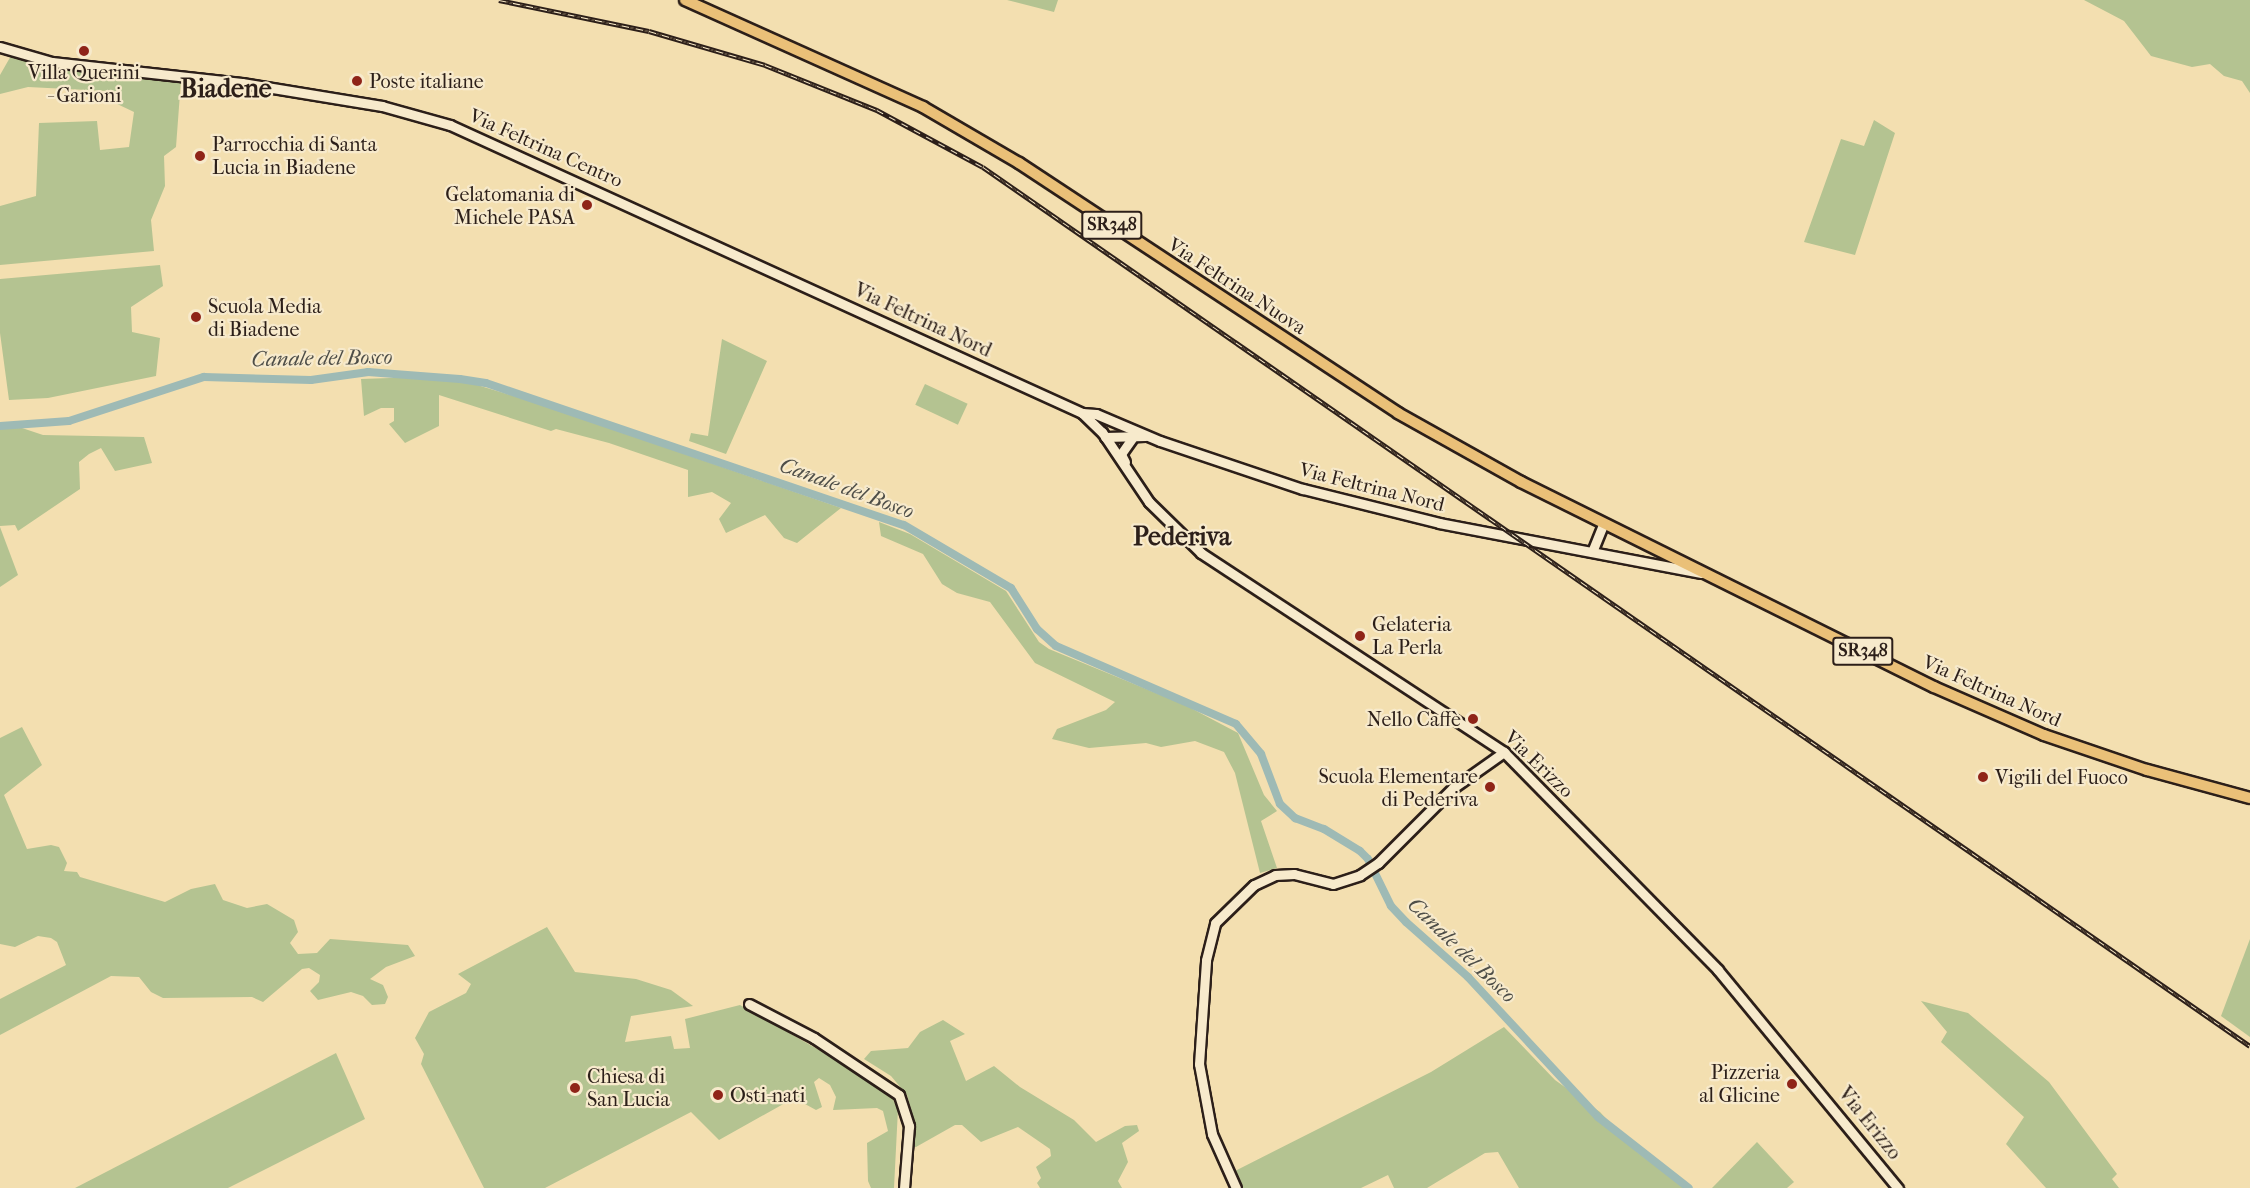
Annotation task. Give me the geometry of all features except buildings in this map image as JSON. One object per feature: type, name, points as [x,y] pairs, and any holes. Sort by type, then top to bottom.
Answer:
[{"type":"main road","name":"Via Feltrina Nuova","points":[[685,0],[923,107],[1019,163],[1398,413],[1499,471],[1704,574]]},
{"type":"main road","name":"Via Feltrina Centro","points":[[0,46],[52,62],[242,83],[382,106],[450,124],[716,245]]},
{"type":"main road","name":"Via Feltrina Nord","points":[[716,245],[1083,413],[1117,422],[1149,436],[1303,489],[1439,523],[1704,574],[1934,687],[2044,735],[2250,798]]},
{"type":"main road","points":[[1083,413],[1103,434],[1117,422]]},
{"type":"main road","name":"Via Feltrina Nord","points":[[1103,434],[1149,436]]},
{"type":"main road","name":"Via Erizzo","points":[[1103,434],[1149,502],[1201,553],[1504,752],[1718,970],[1898,1188]]},
{"type":"main road","points":[[1129,472],[1121,454],[1133,436]]},
{"type":"main road","points":[[1592,552],[1604,523]]},
{"type":"main road","points":[[1236,1188],[1212,1134],[1199,1064],[1203,983],[1212,929],[1229,908],[1264,879],[1294,874],[1342,883],[1365,872],[1374,866],[1453,788],[1504,752]]},
{"type":"main road","points":[[749,1004],[814,1038],[900,1095],[909,1126],[904,1188]]},
{"type":"green space","points":[[1007,0],[1058,0],[1054,12]]},
{"type":"green space","points":[[2084,0],[2250,0],[2250,93],[2242,81],[2224,76],[2210,64],[2192,67],[2151,56],[2124,21]]},
{"type":"green space","points":[[12,54],[181,80],[176,147],[164,156],[165,186],[151,220],[154,251],[0,265],[0,206],[36,196],[39,123],[97,121],[100,150],[129,147],[134,112],[113,102],[107,91],[28,87],[0,94],[0,75]]},
{"type":"green space","points":[[1874,120],[1895,133],[1855,255],[1804,242],[1841,139],[1864,146]]},
{"type":"green space","points":[[160,265],[163,286],[131,307],[132,332],[160,338],[156,376],[48,398],[9,400],[0,333],[0,279]]},
{"type":"green space","points":[[722,339],[767,361],[726,454],[689,441],[691,433],[708,436]]},
{"type":"green space","points":[[418,377],[464,381],[543,405],[841,508],[797,543],[784,538],[765,515],[726,533],[719,519],[731,503],[712,492],[688,497],[688,470],[609,443],[556,429],[551,431],[439,395],[439,426],[405,443],[389,424],[394,421],[394,408],[381,408],[364,416],[361,379]]},
{"type":"green space","points":[[925,384],[968,404],[958,425],[915,405]]},
{"type":"green space","points":[[0,428],[22,428],[43,435],[144,437],[152,463],[115,471],[101,448],[89,454],[79,462],[80,489],[18,531],[15,525],[0,526]]},
{"type":"green space","points":[[879,522],[910,534],[1006,591],[1039,642],[1049,649],[1185,705],[1238,733],[1264,795],[1277,811],[1261,821],[1277,868],[1260,873],[1235,773],[1224,752],[1195,741],[1161,747],[1146,743],[1089,748],[1052,739],[1057,729],[1106,710],[1115,702],[1035,663],[990,602],[957,593],[942,584],[923,554],[881,536]]},
{"type":"green space","points":[[0,527],[18,575],[0,587]]},
{"type":"green space","points":[[22,727],[42,765],[4,795],[27,849],[51,845],[59,847],[67,863],[64,871],[77,872],[80,877],[165,902],[191,889],[215,884],[223,900],[247,908],[267,904],[294,920],[298,932],[290,943],[298,954],[317,953],[330,939],[408,945],[415,956],[386,967],[370,979],[383,985],[388,997],[385,1004],[372,1005],[363,996],[351,992],[318,1000],[310,991],[319,982],[320,975],[309,968],[302,969],[263,1002],[252,997],[163,998],[151,992],[139,977],[111,976],[0,1035],[0,999],[66,965],[57,942],[51,938],[38,936],[15,947],[0,944],[0,738]]},
{"type":"green space","points":[[547,927],[575,972],[636,979],[671,990],[693,1006],[631,1016],[625,1042],[671,1036],[674,1049],[690,1048],[685,1019],[740,1005],[868,1078],[890,1094],[898,1109],[894,1188],[871,1188],[868,1181],[867,1143],[888,1131],[883,1111],[877,1108],[833,1110],[836,1097],[830,1085],[819,1078],[814,1082],[822,1107],[816,1110],[794,1098],[719,1140],[691,1112],[545,1188],[484,1188],[421,1064],[424,1054],[415,1038],[429,1012],[466,993],[471,984],[458,974]]},
{"type":"green space","points":[[2250,939],[2250,1037],[2221,1016]]},
{"type":"green space","points":[[1921,1001],[1968,1013],[2049,1082],[2117,1174],[2112,1179],[2119,1188],[2046,1188],[2006,1144],[2024,1117],[1941,1042],[1947,1032]]},
{"type":"green space","points":[[943,1020],[965,1034],[950,1041],[966,1081],[994,1066],[1020,1087],[1074,1120],[1096,1142],[1125,1126],[1137,1125],[1139,1131],[1122,1143],[1128,1162],[1118,1181],[1122,1188],[1040,1188],[1037,1183],[1041,1178],[1036,1167],[1051,1156],[1050,1149],[1018,1127],[981,1142],[962,1125],[955,1125],[916,1147],[909,1146],[913,1117],[907,1095],[891,1076],[864,1059],[871,1051],[908,1048],[920,1032]]},
{"type":"green space","points":[[1504,1027],[1555,1080],[1600,1112],[1637,1152],[1684,1188],[1519,1188],[1498,1152],[1485,1153],[1427,1188],[1394,1188],[1388,1175],[1361,1188],[1239,1188],[1233,1172],[1431,1072]]},
{"type":"green space","points":[[336,1053],[365,1119],[228,1188],[75,1188]]},
{"type":"green space","points":[[1757,1142],[1794,1182],[1787,1188],[1712,1188]]},
{"type":"waterway","name":"Canale del Bosco","points":[[0,426],[69,421],[204,377],[311,380],[368,372],[460,379],[486,383],[904,525],[1011,588],[1037,629],[1056,646],[1236,724],[1261,754],[1280,804],[1295,818],[1324,829],[1360,851],[1368,859],[1391,906],[1406,922],[1468,977],[1598,1117],[1689,1188]]},
{"type":"railway","points":[[499,0],[649,31],[765,65],[877,110],[983,167],[2250,1046]]},
{"type":"place","name":"Villa Querini - Garioni","points":[[84,51]]},
{"type":"place","name":"Poste italiane","points":[[357,81]]},
{"type":"place","name":"Parrocchia di Santa Lucia in Biadene","points":[[200,156]]},
{"type":"place","name":"Gelatomania di Michele PASA","points":[[587,205]]},
{"type":"place","name":"Scuola Media di Biadene","points":[[196,317]]},
{"type":"place","name":"Gelateria La Perla","points":[[1360,636]]},
{"type":"place","name":"Nello Caffè","points":[[1473,719]]},
{"type":"place","name":"Vigili del Fuoco","points":[[1983,777]]},
{"type":"place","name":"Scuola Elementare di Pederiva","points":[[1490,787]]},
{"type":"place","name":"Pizzeria al Glicine","points":[[1792,1084]]},
{"type":"place","name":"Chiesa di San Lucia","points":[[575,1088]]},
{"type":"place","name":"Osti-nati","points":[[718,1095]]},
{"type":"district","name":"Biadene","points":[[226,89]]},
{"type":"district","name":"Pederiva","points":[[1182,537]]}]
